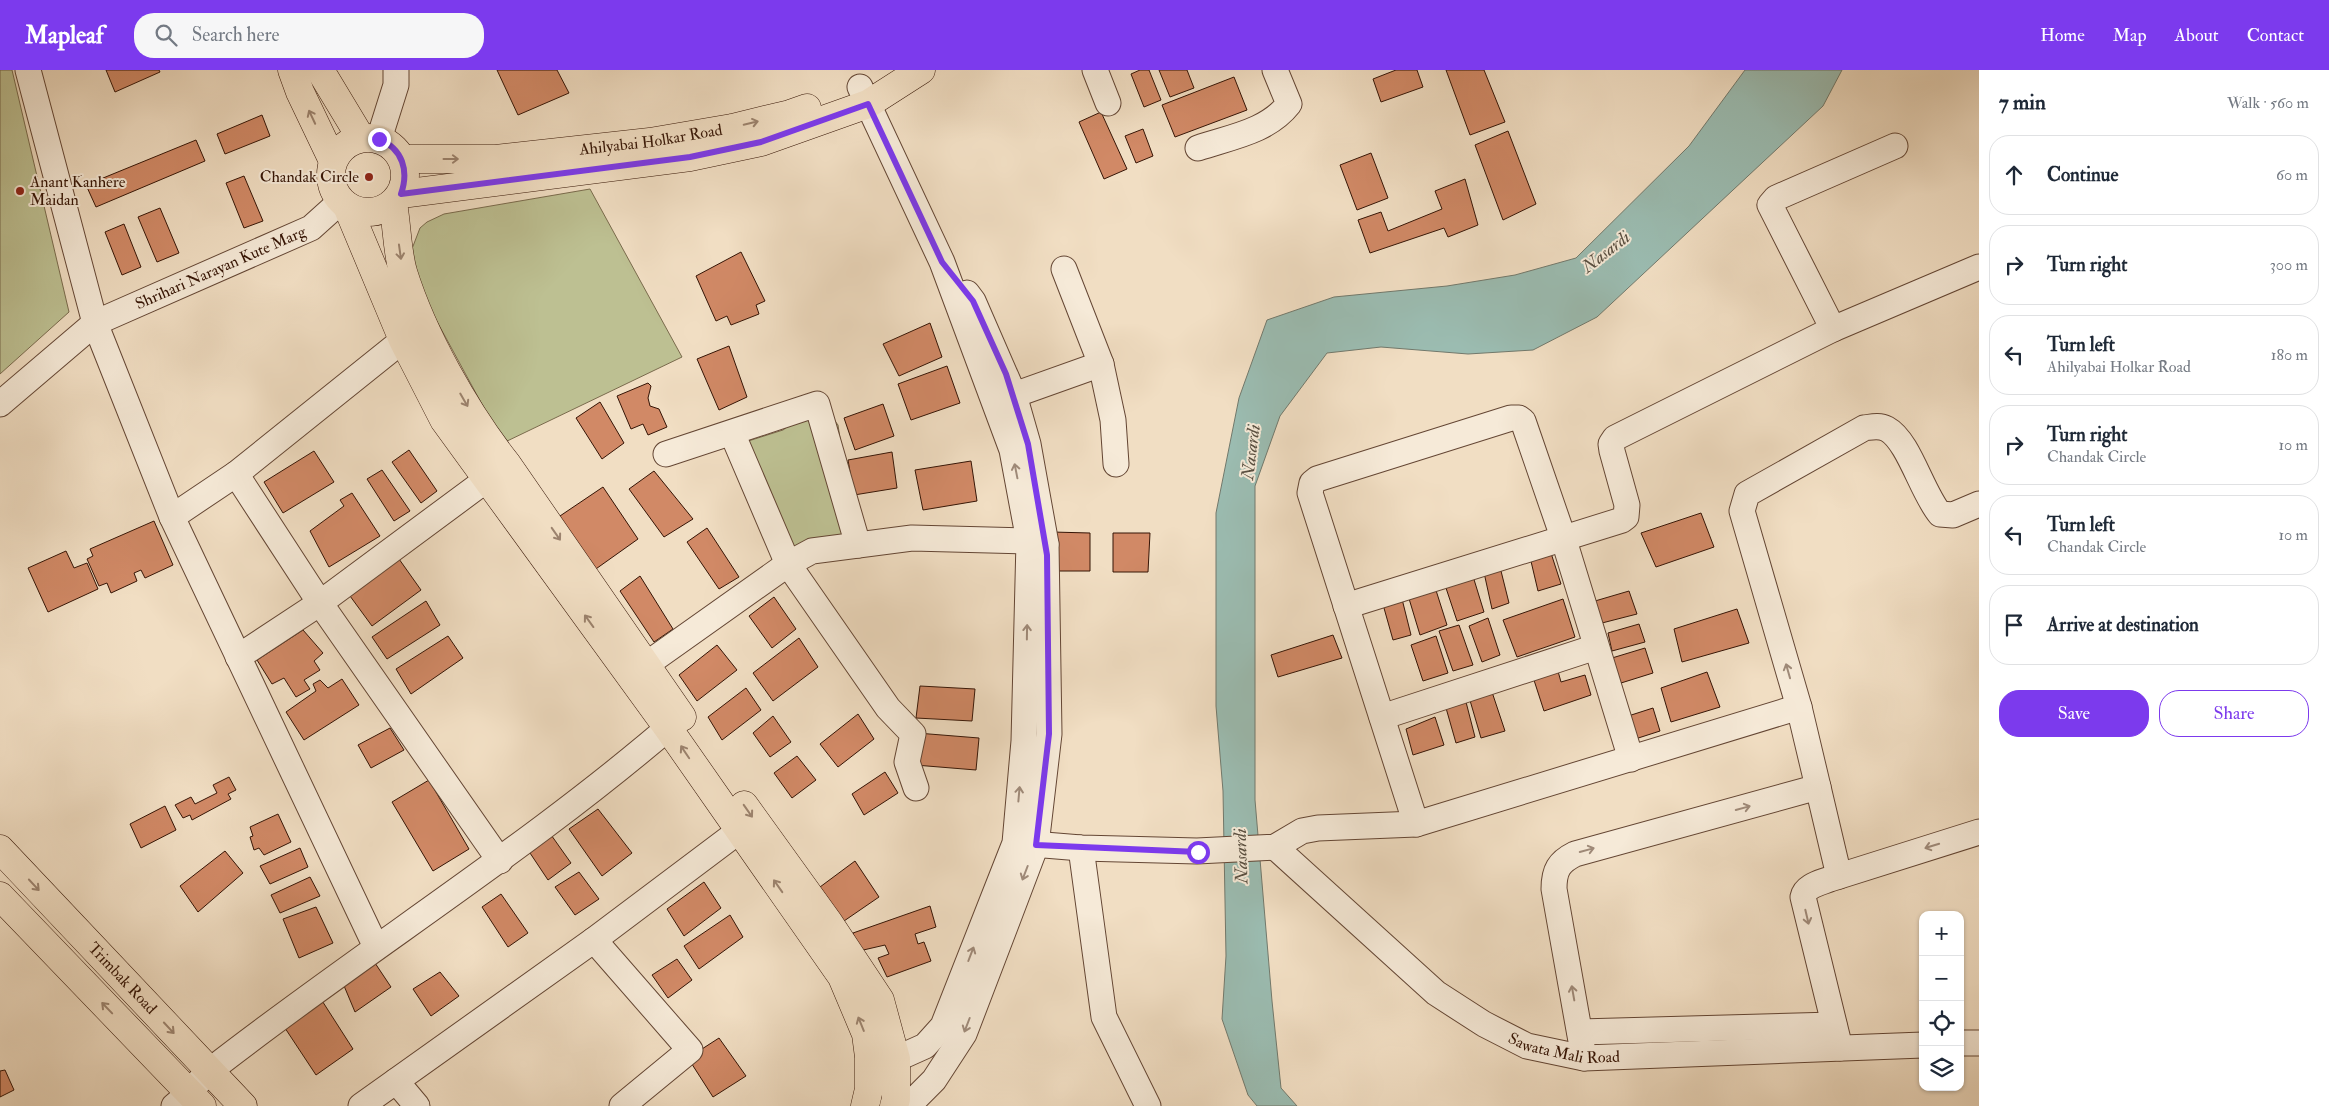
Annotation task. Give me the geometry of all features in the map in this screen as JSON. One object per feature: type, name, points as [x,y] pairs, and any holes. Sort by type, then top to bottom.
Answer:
[{"type":"main road","points":[[292,70],[333,161],[332,182],[344,204],[402,340],[444,420],[486,480],[829,923],[880,1000],[896,1059],[896,1099],[894,1106]]},
{"type":"main road","points":[[320,70],[370,138]]},
{"type":"main road","name":"Ahilyabai Holkar Road","points":[[402,159],[496,159],[650,142],[732,128],[864,95],[887,70]]},
{"type":"main road","name":"Ahilyabai Holkar Road","points":[[397,198],[690,157],[761,142],[922,70]]},
{"type":"main road","points":[[333,161],[339,151],[349,142],[370,138],[387,142],[402,159],[406,169],[405,182],[397,198],[382,210],[370,213],[358,211],[344,204]]},
{"type":"main road","points":[[397,198],[403,271],[423,324],[454,382],[488,439],[647,664],[675,722],[739,831],[842,977],[866,1034],[869,1057],[869,1089],[866,1106]]},
{"type":"main road","name":"Trimbak Road","points":[[0,849],[243,1106]]},
{"type":"main road","name":"Trimbak Road","points":[[0,896],[188,1102]]},
{"type":"street","points":[[28,70],[95,323],[172,517],[376,947]]},
{"type":"street","points":[[370,138],[396,85],[396,70]]},
{"type":"street","points":[[1095,70],[1108,103]]},
{"type":"street","points":[[1198,148],[1264,126],[1282,113],[1289,104],[1275,70]]},
{"type":"street","points":[[864,95],[942,262],[1012,450],[1038,542]]},
{"type":"street","points":[[1833,329],[1770,205],[1776,198],[1896,146]]},
{"type":"street","name":"Shrihari Narayan Kute Marg","points":[[0,404],[95,323],[311,228],[344,204]]},
{"type":"street","points":[[896,1059],[919,1102],[964,1034],[1026,844],[1024,741],[1038,542],[1028,444],[1014,395],[973,301],[942,262]]},
{"type":"street","points":[[1346,606],[1626,517],[1627,505],[1611,444],[1615,438],[1833,329],[1979,267]]},
{"type":"street","points":[[1064,269],[1082,320],[1101,364],[1113,420],[1116,464]]},
{"type":"street","points":[[172,517],[236,474],[402,340]]},
{"type":"street","points":[[1014,395],[1101,364]]},
{"type":"street","points":[[666,454],[817,404],[858,545]]},
{"type":"street","points":[[1416,824],[1310,493],[1312,483],[1317,479],[1502,420],[1515,417],[1523,421],[1563,537],[1630,759]]},
{"type":"street","points":[[1839,876],[1799,707],[1742,510],[1747,494],[1864,428],[1876,426],[1886,429],[1900,442],[1940,514],[1953,515],[1979,504]]},
{"type":"street","points":[[732,433],[788,564],[888,708],[913,734],[907,762],[916,788]]},
{"type":"street","points":[[236,474],[320,603],[500,861]]},
{"type":"street","points":[[238,657],[320,603],[486,480]]},
{"type":"street","points":[[647,664],[788,564],[812,551],[912,538],[1038,542]]},
{"type":"street","points":[[1382,717],[1596,647]]},
{"type":"street","points":[[1026,844],[1198,852],[1275,847],[1291,836],[1318,828],[1416,824],[1799,707]]},
{"type":"street","points":[[188,1102],[210,1071],[376,947],[500,861],[675,722]]},
{"type":"street","points":[[1584,1058],[1554,889],[1554,876],[1557,867],[1564,859],[1575,854],[1818,787]]},
{"type":"street","points":[[361,1106],[594,940],[739,831]]},
{"type":"street","points":[[1580,1032],[1837,1036],[1803,897],[1808,888],[1839,876],[1979,832]]},
{"type":"street","points":[[869,1057],[896,1059],[925,1046],[943,1026],[1026,844]]},
{"type":"street","name":"Sawata Mali Road","points":[[1275,847],[1436,993],[1484,1024],[1528,1046],[1584,1058],[1837,1036],[1919,1045]]},
{"type":"street","points":[[1081,848],[1104,1017],[1148,1106]]},
{"type":"street","points":[[594,940],[690,1050],[622,1106]]},
{"type":"street","points":[[1964,1043],[1979,1043]]},
{"type":"street","points":[[396,1081],[417,1106]]},
{"type":"green space","name":"Anant Kanhere Maidan","points":[[0,70],[12,70],[69,312],[0,374]]},
{"type":"green space","points":[[590,189],[682,357],[503,443],[421,292],[410,254],[420,228],[427,222],[444,214]]},
{"type":"green space","points":[[821,402],[838,425],[842,452],[844,541],[785,550],[742,443],[783,430]]},
{"type":"water","name":"Nasardi","points":[[1745,70],[1842,70],[1823,106],[1597,317],[1533,350],[1468,354],[1381,347],[1327,353],[1280,416],[1255,486],[1255,800],[1281,1088],[1297,1106],[1257,1106],[1248,1095],[1222,1019],[1226,956],[1223,791],[1216,706],[1216,513],[1239,398],[1267,320],[1334,297],[1447,286],[1515,275],[1576,258],[1689,146]]},
{"type":"building","points":[[106,70],[159,70],[160,72],[115,92]]},
{"type":"building","points":[[497,70],[557,70],[569,93],[518,115]]},
{"type":"building","points":[[1140,70],[1149,70],[1161,100],[1144,107],[1131,74]]},
{"type":"building","points":[[1159,70],[1187,70],[1194,88],[1170,97]]},
{"type":"building","points":[[1396,70],[1417,70],[1423,87],[1381,102],[1373,79]]},
{"type":"building","points":[[1446,70],[1484,70],[1505,122],[1470,135]]},
{"type":"building","points":[[1234,77],[1247,110],[1175,137],[1162,105]]},
{"type":"building","points":[[1101,112],[1127,169],[1104,179],[1079,122]]},
{"type":"building","points":[[262,115],[270,136],[225,154],[217,134]]},
{"type":"building","points":[[1143,129],[1153,156],[1136,163],[1125,136]]},
{"type":"building","points":[[1508,131],[1536,204],[1503,220],[1475,145]]},
{"type":"building","points":[[196,140],[205,161],[96,207],[86,185]]},
{"type":"building","points":[[1371,153],[1388,198],[1357,210],[1340,165]]},
{"type":"building","points":[[244,176],[263,221],[244,228],[226,183]]},
{"type":"building","points":[[1465,179],[1478,225],[1448,237],[1444,228],[1370,253],[1358,220],[1381,212],[1388,231],[1442,209],[1435,191]]},
{"type":"building","points":[[160,208],[179,253],[157,262],[138,217]]},
{"type":"building","points":[[124,224],[141,267],[122,275],[105,232]]},
{"type":"building","points":[[741,252],[765,301],[756,305],[759,314],[731,325],[727,316],[716,321],[696,276]]},
{"type":"building","points":[[930,323],[942,357],[899,376],[883,344]]},
{"type":"building","points":[[729,346],[747,397],[719,410],[697,359]]},
{"type":"building","points":[[947,366],[960,403],[911,420],[898,384]]},
{"type":"building","points":[[648,383],[651,386],[648,398],[650,406],[659,409],[667,427],[648,435],[643,424],[631,429],[617,396]]},
{"type":"building","points":[[600,402],[624,443],[602,459],[576,418]]},
{"type":"building","points":[[883,404],[894,436],[855,450],[844,418]]},
{"type":"building","points":[[409,450],[437,491],[421,503],[392,462]]},
{"type":"building","points":[[314,451],[334,482],[283,513],[264,482]]},
{"type":"building","points":[[892,452],[897,488],[854,495],[848,460]]},
{"type":"building","points":[[971,461],[977,501],[923,510],[915,470]]},
{"type":"building","points":[[382,470],[410,511],[394,521],[367,479]]},
{"type":"building","points":[[654,471],[693,519],[664,537],[629,489]]},
{"type":"building","points":[[603,487],[638,539],[593,571],[557,518]]},
{"type":"building","points":[[352,493],[380,536],[329,567],[310,531],[344,506],[340,500]]},
{"type":"building","points":[[1701,513],[1714,547],[1656,567],[1641,533]]},
{"type":"building","points":[[154,521],[173,565],[145,578],[141,570],[134,573],[137,581],[111,593],[107,583],[99,586],[87,559],[93,556],[90,549]]},
{"type":"building","points":[[707,528],[739,577],[719,589],[687,542]]},
{"type":"building","points":[[1052,532],[1090,533],[1090,571],[1051,571]]},
{"type":"building","points":[[1113,533],[1150,533],[1148,572],[1113,572]]},
{"type":"building","points":[[1550,550],[1561,584],[1538,591],[1530,557]]},
{"type":"building","points":[[66,551],[74,568],[87,563],[98,589],[48,612],[28,568]]},
{"type":"building","points":[[399,559],[421,590],[372,626],[350,596]]},
{"type":"building","points":[[1499,563],[1509,603],[1492,609],[1483,568]]},
{"type":"building","points":[[1472,573],[1484,612],[1457,621],[1444,582]]},
{"type":"building","points":[[640,576],[673,629],[654,642],[620,591]]},
{"type":"building","points":[[1434,584],[1447,625],[1420,635],[1407,592]]},
{"type":"building","points":[[1629,591],[1637,614],[1602,623],[1595,601]]},
{"type":"building","points":[[1401,595],[1411,635],[1393,640],[1382,601]]},
{"type":"building","points":[[774,597],[796,629],[772,648],[749,616]]},
{"type":"building","points":[[1563,599],[1575,637],[1517,657],[1503,620]]},
{"type":"building","points":[[426,601],[440,625],[387,659],[372,637]]},
{"type":"building","points":[[1737,609],[1749,643],[1682,662],[1674,629]]},
{"type":"building","points":[[1488,618],[1500,655],[1482,662],[1469,626]]},
{"type":"building","points":[[1639,624],[1645,642],[1612,651],[1608,633]]},
{"type":"building","points":[[1459,625],[1473,665],[1453,671],[1439,631]]},
{"type":"building","points":[[303,630],[323,653],[314,661],[320,670],[304,680],[310,689],[296,697],[284,678],[272,684],[257,660]]},
{"type":"building","points":[[1333,635],[1342,658],[1278,677],[1271,655]]},
{"type":"building","points":[[448,636],[463,658],[411,694],[396,669]]},
{"type":"building","points":[[1436,636],[1448,673],[1423,681],[1411,645]]},
{"type":"building","points":[[799,638],[818,667],[773,701],[753,673]]},
{"type":"building","points":[[717,645],[737,670],[697,701],[679,675]]},
{"type":"building","points":[[1645,648],[1653,673],[1621,683],[1612,658]]},
{"type":"building","points":[[1556,664],[1561,682],[1585,675],[1591,695],[1544,711],[1532,674]]},
{"type":"building","points":[[1707,672],[1720,707],[1671,722],[1661,688]]},
{"type":"building","points":[[342,679],[359,705],[304,740],[286,712],[316,691],[313,684],[320,680],[328,688]]},
{"type":"building","points":[[920,686],[975,689],[972,721],[916,718]]},
{"type":"building","points":[[746,688],[761,710],[722,740],[708,717]]},
{"type":"building","points":[[1491,689],[1505,731],[1481,738],[1469,697]]},
{"type":"building","points":[[1466,702],[1475,737],[1456,743],[1446,708]]},
{"type":"building","points":[[1653,708],[1660,731],[1629,741],[1622,718]]},
{"type":"building","points":[[858,714],[874,739],[838,767],[820,744]]},
{"type":"building","points":[[773,716],[791,742],[770,757],[753,733]]},
{"type":"building","points":[[1435,717],[1444,745],[1413,755],[1406,729]]},
{"type":"building","points":[[390,728],[404,750],[371,768],[358,745]]},
{"type":"building","points":[[917,733],[979,738],[976,770],[915,765]]},
{"type":"building","points":[[797,756],[816,780],[792,798],[774,773]]},
{"type":"building","points":[[885,772],[898,793],[864,815],[852,794]]},
{"type":"building","points":[[229,777],[236,790],[228,794],[231,799],[192,820],[190,815],[183,818],[175,805],[191,797],[195,804],[217,793],[213,785]]},
{"type":"building","points":[[429,780],[469,849],[433,871],[392,802]]},
{"type":"building","points":[[165,806],[176,830],[141,848],[130,824]]},
{"type":"building","points":[[598,809],[632,853],[602,876],[569,829]]},
{"type":"building","points":[[278,814],[291,842],[264,855],[259,848],[254,850],[250,837],[253,836],[250,827]]},
{"type":"building","points":[[549,832],[571,863],[548,880],[526,847]]},
{"type":"building","points":[[300,848],[308,867],[270,884],[260,866]]},
{"type":"building","points":[[225,851],[243,873],[198,912],[180,886]]},
{"type":"building","points":[[855,861],[879,897],[844,921],[820,887]]},
{"type":"building","points":[[579,872],[599,899],[575,915],[555,887]]},
{"type":"building","points":[[310,877],[320,896],[280,913],[271,895]]},
{"type":"building","points":[[704,882],[721,908],[684,936],[667,909]]},
{"type":"building","points":[[501,894],[528,933],[508,947],[482,907]]},
{"type":"building","points":[[930,906],[936,927],[915,934],[918,944],[924,942],[931,961],[887,977],[878,958],[889,954],[885,945],[859,951],[853,933]]},
{"type":"building","points":[[316,907],[333,943],[299,958],[283,919]]},
{"type":"building","points":[[730,915],[743,937],[699,969],[684,946]]},
{"type":"building","points":[[677,959],[692,980],[668,998],[652,975]]},
{"type":"building","points":[[375,963],[391,987],[355,1012],[342,981]]},
{"type":"building","points":[[440,972],[459,996],[431,1016],[413,989]]},
{"type":"building","points":[[319,996],[353,1049],[316,1075],[281,1022]]},
{"type":"building","points":[[719,1038],[746,1076],[713,1097],[688,1058]]},
{"type":"building","points":[[5,1070],[14,1090],[0,1097],[0,1071]]},
{"type":"place","name":"Chandak Circle","points":[[369,177]]},
{"type":"place","name":"Anant Kanhere Maidan","points":[[20,191]]},
{"type":"route","points":[[379,139],[387,142],[402,159],[406,169],[405,182],[401,194],[690,157],[761,142],[868,104],[942,262],[973,301],[1006,374],[1028,444],[1047,555],[1049,734],[1036,845],[1198,852]]}]
